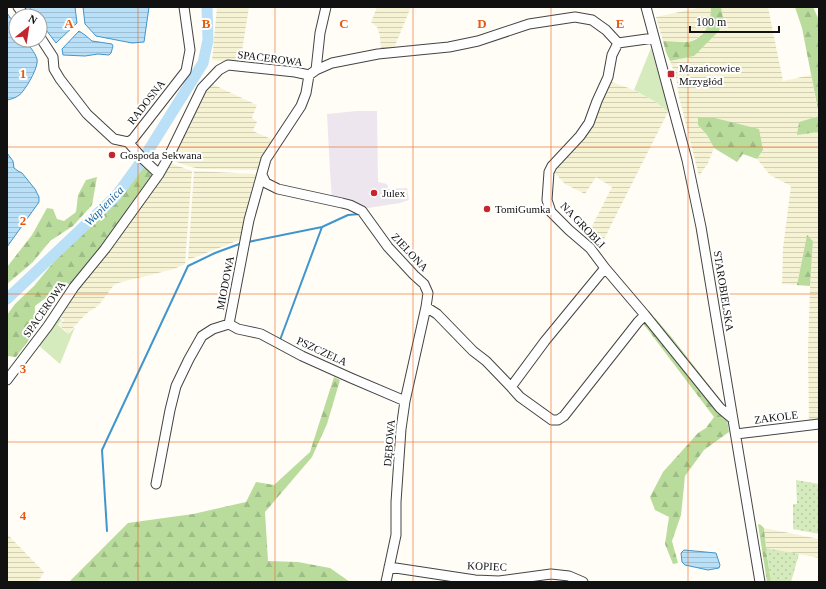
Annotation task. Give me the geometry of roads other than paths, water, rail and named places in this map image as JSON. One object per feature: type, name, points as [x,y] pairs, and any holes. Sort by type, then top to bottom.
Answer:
[{"type":"street","name":"RADOSNA","points":[[47,48],[53,57],[54,69],[60,79],[87,114],[114,139],[128,142],[186,71],[190,50],[184,7]]},
{"type":"street","name":"MIODOWA","points":[[156,484],[176,386],[202,336],[213,329],[229,324],[249,220],[266,159],[301,106],[313,73],[326,7]]},
{"type":"street","name":"STAROBIELSKA","points":[[646,7],[692,179],[760,582]]},
{"type":"street","name":"SPACEROWA","points":[[7,380],[48,326],[74,287],[105,249],[158,174],[167,160],[202,88],[219,70],[228,65],[313,73],[332,63],[378,54],[449,47],[478,41],[529,24],[576,17],[592,20],[606,30],[618,43]]},
{"type":"street","points":[[618,43],[654,38]]},
{"type":"street","name":"NA GROBLI","points":[[618,43],[612,55],[608,77],[589,123],[580,136],[552,166],[549,172],[547,200],[551,212],[590,248],[605,268],[646,315],[720,408],[733,419]]},
{"type":"street","points":[[128,142],[158,174]]},
{"type":"street","name":"ZIELONA","points":[[262,174],[266,183],[278,189],[350,205],[362,211],[388,247],[424,284],[428,293],[426,307]]},
{"type":"street","points":[[511,386],[545,341],[605,268]]},
{"type":"street","points":[[426,307],[437,314],[473,352],[486,361],[520,397],[552,420],[558,420],[564,416],[638,322],[646,315]]},
{"type":"street","name":"DĘBOWA","points":[[386,582],[396,535],[396,502],[401,429],[405,400],[426,307]]},
{"type":"street","name":"PSZCZELA","points":[[229,324],[238,329],[261,334],[302,356],[405,400]]},
{"type":"street","name":"ZAKOLE","points":[[736,434],[819,424]]},
{"type":"street","name":"KOPIEC","points":[[390,567],[475,580],[499,581],[551,574],[569,576],[583,582]]},
{"type":"water","points":[[29,7],[75,7],[77,23],[56,43],[48,32],[48,8]]},
{"type":"water","points":[[83,7],[149,7],[144,42],[132,43],[96,36],[85,24]]},
{"type":"water","points":[[7,13],[8,48],[31,48],[35,54],[37,62],[33,75],[22,93],[12,99],[7,100]]},
{"type":"water","points":[[79,31],[92,41],[112,44],[113,46],[111,53],[109,55],[98,54],[85,56],[63,55],[62,49]]},
{"type":"water","points":[[7,153],[13,161],[14,168],[22,173],[35,189],[39,197],[39,202],[7,247]]},
{"type":"water","points":[[684,550],[716,553],[720,565],[719,568],[708,570],[685,565],[682,562],[681,553]]},
{"type":"waterway","name":"Wapienica","points":[[7,299],[116,196],[143,159],[203,63],[208,40],[207,7]]},
{"type":"waterway","points":[[248,242],[322,227],[348,215],[360,214]]},
{"type":"waterway","points":[[280,340],[322,227]]},
{"type":"waterway","points":[[107,531],[102,450],[188,266],[215,253],[242,243]]},
{"type":"place","name":"Mazańcowice Mrzygłód","points":[[671,74]]},
{"type":"place","name":"Gospoda Sekwana","points":[[112,155]]},
{"type":"place","name":"Julex","points":[[374,193]]},
{"type":"place","name":"TomiGumka","points":[[487,209]]}]
